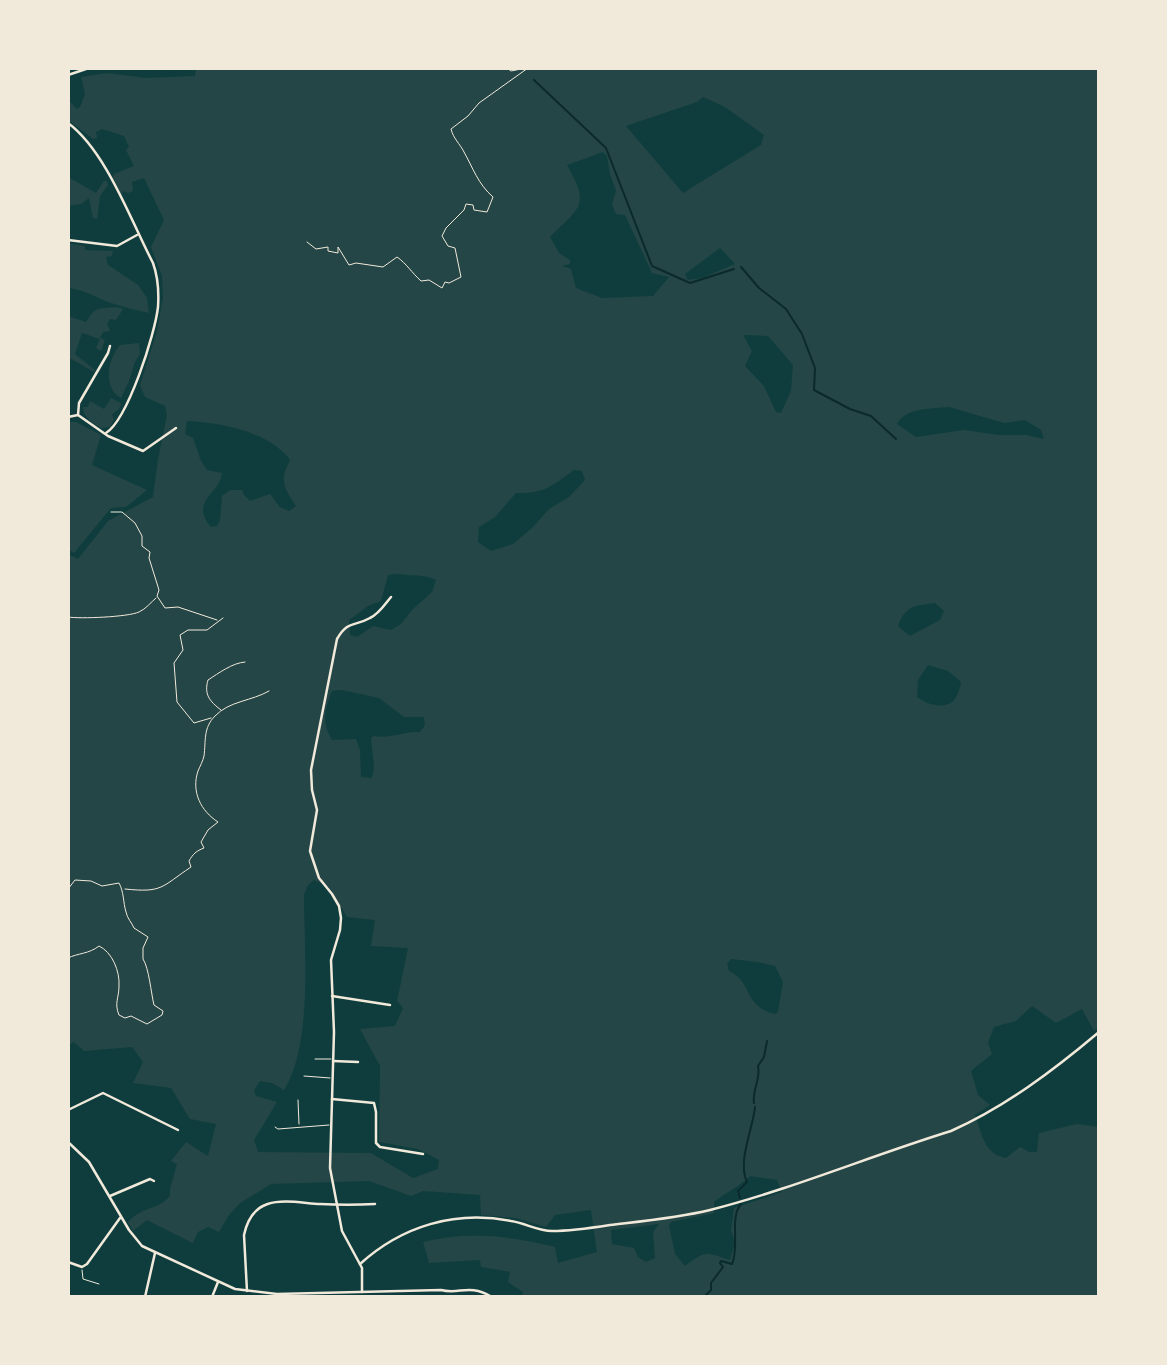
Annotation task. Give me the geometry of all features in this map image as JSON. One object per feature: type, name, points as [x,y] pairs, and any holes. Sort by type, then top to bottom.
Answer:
[{"type":"street","points":[[68,75],[89,68]]},
{"type":"street","points":[[68,123],[82,134],[94,149],[156,271],[159,290],[156,318],[136,380],[115,426],[106,433]]},
{"type":"street","points":[[68,240],[117,246],[138,235]]},
{"type":"street","points":[[78,415],[79,403],[110,346]]},
{"type":"street","points":[[78,415],[93,428],[143,451],[176,428]]},
{"type":"street","points":[[68,417],[78,415]]},
{"type":"street","points":[[362,1292],[362,1268],[342,1231],[335,1204],[330,1158],[333,1060],[331,960],[341,918],[335,900],[319,878],[310,851],[317,810],[312,790],[312,758],[337,639],[342,629],[374,616],[391,597]]},
{"type":"street","points":[[332,996],[390,1005]]},
{"type":"street","points":[[360,1264],[410,1229],[429,1223],[471,1218],[509,1220],[540,1230],[563,1231],[671,1218],[738,1202],[962,1126],[1049,1073],[1099,1032]]},
{"type":"street","points":[[333,1060],[358,1062]]},
{"type":"street","points":[[68,1110],[103,1093],[178,1130]]},
{"type":"street","points":[[332,1099],[374,1103],[376,1143],[380,1147],[423,1154]]},
{"type":"street","points":[[68,1142],[89,1162],[137,1241],[155,1253],[218,1282],[247,1292],[282,1295],[475,1289],[492,1297]]},
{"type":"street","points":[[110,1196],[150,1179],[154,1181]]},
{"type":"street","points":[[247,1292],[244,1235],[246,1226],[257,1210],[278,1201],[375,1203]]},
{"type":"street","points":[[68,1262],[82,1267],[121,1217]]},
{"type":"street","points":[[145,1297],[155,1253]]},
{"type":"street","points":[[212,1297],[218,1282]]},
{"type":"street","points":[[446,1292],[447,1297]]},
{"type":"lane","points":[[314,1059],[333,1060]]},
{"type":"lane","points":[[304,1076],[332,1078]]},
{"type":"lane","points":[[298,1100],[299,1126]]},
{"type":"lane","points":[[275,1127],[278,1129],[331,1125]]},
{"type":"lane","points":[[82,1267],[83,1279],[99,1284]]},
{"type":"lane","points":[[68,1287],[70,1297]]},
{"type":"path","points":[[507,68],[511,71],[527,68]]},
{"type":"path","points":[[307,242],[316,249],[328,247],[328,251],[336,253],[338,247],[349,265],[356,263],[383,267],[397,257],[404,261],[410,272],[421,281],[429,280],[439,288],[442,288],[445,282],[449,283],[461,276],[454,248],[448,246],[442,236],[466,204],[474,205],[474,210],[486,212],[493,197],[480,184],[451,129],[468,116],[475,105],[527,68]]},
{"type":"path","points":[[68,617],[82,620],[97,615],[128,615],[144,610],[158,596],[159,590],[149,552],[142,546],[139,530],[122,512],[111,512]]},
{"type":"path","points":[[158,596],[165,608],[178,607],[217,620]]},
{"type":"path","points":[[214,718],[194,723],[188,718],[177,702],[174,663],[183,650],[180,635],[188,630],[207,630],[223,618]]},
{"type":"path","points":[[222,711],[209,700],[206,690],[208,680],[233,664],[245,662]]},
{"type":"path","points":[[122,889],[147,891],[166,887],[177,875],[191,867],[189,861],[192,856],[197,850],[204,848],[201,842],[203,836],[218,822],[207,814],[195,787],[204,758],[205,730],[222,711],[269,691]]},
{"type":"path","points":[[68,888],[75,880],[91,881],[100,886],[119,883],[127,916],[134,928],[148,937],[143,948],[143,960],[146,963],[154,1005],[163,1011],[160,1018],[143,1024],[135,1017],[125,1018],[119,1015],[115,1004],[119,989],[118,972],[103,947],[99,946],[80,957],[68,958]]},
{"type":"shaded area","points":[[196,68],[1099,68],[1099,1027],[1094,1031],[1082,1009],[1056,1023],[1032,1006],[1016,1021],[994,1027],[988,1043],[992,1054],[971,1071],[978,1095],[990,1105],[975,1115],[988,1148],[999,1156],[1006,1158],[1020,1147],[1029,1152],[1037,1152],[1039,1133],[1077,1124],[1099,1127],[1099,1297],[522,1297],[523,1292],[508,1282],[510,1272],[481,1267],[480,1260],[429,1263],[423,1242],[473,1236],[522,1240],[555,1247],[558,1263],[597,1252],[591,1210],[555,1215],[546,1227],[516,1218],[481,1215],[480,1195],[423,1191],[411,1196],[369,1181],[271,1184],[240,1203],[219,1232],[208,1227],[198,1232],[193,1243],[147,1220],[133,1231],[128,1222],[170,1196],[177,1164],[171,1161],[186,1142],[208,1156],[216,1124],[190,1119],[171,1088],[133,1083],[143,1062],[132,1047],[84,1051],[74,1042],[68,1045],[68,554],[78,559],[108,521],[153,497],[167,415],[165,406],[145,397],[140,385],[157,331],[163,297],[162,276],[151,247],[164,220],[144,178],[132,182],[133,191],[124,191],[121,194],[114,174],[134,166],[126,150],[129,147],[124,136],[102,129],[96,132],[97,138],[93,139],[68,120],[68,86],[69,101],[77,109],[85,94],[81,77],[107,73],[147,78],[195,76]],"holes":[[[703,97],[725,107],[764,135],[761,145],[683,193],[626,126],[697,102]],[[603,152],[607,156],[616,191],[612,204],[616,214],[625,215],[652,273],[669,277],[653,296],[602,298],[576,288],[571,269],[562,266],[570,264],[570,260],[559,253],[550,237],[579,205],[578,189],[567,165]],[[720,248],[735,264],[702,278],[688,280],[685,274]],[[743,335],[768,336],[793,365],[791,391],[781,413],[776,412],[764,386],[745,366],[752,351]],[[949,407],[1004,423],[1025,420],[1041,430],[1044,439],[964,430],[916,437],[897,424],[907,414]],[[187,421],[228,426],[270,442],[290,460],[284,484],[296,506],[289,511],[280,507],[270,494],[250,501],[242,490],[230,490],[222,496],[217,526],[211,527],[205,518],[204,504],[222,473],[207,470],[193,438],[185,434]],[[574,470],[582,471],[585,480],[569,497],[549,509],[513,544],[491,551],[478,542],[479,527],[495,517],[516,493],[534,492],[553,485]],[[388,575],[422,576],[436,580],[432,592],[401,624],[391,630],[373,626],[357,637],[350,635],[349,620],[368,606],[381,601]],[[935,603],[944,611],[940,620],[910,636],[898,626],[904,614],[916,606]],[[928,665],[948,671],[961,682],[951,703],[936,705],[917,697],[918,680]],[[342,690],[379,698],[404,717],[424,717],[425,725],[420,732],[371,738],[374,767],[372,778],[361,777],[360,750],[356,739],[332,740],[325,721],[332,691]],[[314,880],[329,887],[347,917],[375,920],[371,946],[408,948],[397,1001],[403,1008],[395,1026],[360,1029],[380,1066],[379,1142],[418,1149],[439,1160],[438,1169],[413,1178],[371,1153],[258,1152],[254,1140],[277,1102],[256,1096],[254,1090],[260,1081],[272,1083],[284,1090],[293,1071],[303,1023],[304,895],[308,885]],[[731,959],[775,966],[783,982],[778,1012],[775,1014],[758,1006],[736,975],[729,971],[727,964]],[[750,1176],[777,1180],[782,1192],[734,1208],[731,1231],[735,1242],[730,1260],[706,1254],[685,1266],[675,1254],[669,1226],[671,1222],[714,1213],[714,1202]],[[659,1224],[653,1232],[655,1258],[646,1262],[638,1257],[634,1248],[612,1244],[611,1230]]]},
{"type":"shaded area","points":[[68,177],[96,193],[104,181],[107,181],[108,185],[100,196],[97,219],[93,218],[89,198],[81,204],[68,206]]},
{"type":"shaded area","points":[[68,243],[85,246],[85,250],[113,251],[112,256],[106,257],[108,265],[138,285],[147,298],[149,313],[68,288]]},
{"type":"shaded area","points":[[98,309],[123,309],[116,320],[110,319],[107,324],[110,331],[103,332],[100,338],[105,340],[101,351],[96,348],[100,339],[82,333],[75,354],[95,370],[94,372],[68,357],[68,316],[86,322]]},
{"type":"shaded area","points":[[139,343],[140,354],[121,398],[111,387],[109,380],[112,358],[120,345]]},
{"type":"shaded area","points":[[111,398],[121,403],[119,409],[112,415],[114,419],[110,427],[101,428],[87,417],[83,407],[88,407],[90,401],[104,409]]},
{"type":"shaded area","points":[[68,422],[76,422],[101,435],[92,465],[147,490],[126,507],[111,508],[74,553],[69,550],[68,543]]},
{"type":"waterway","points":[[534,80],[606,148],[652,266],[690,283],[734,269]]},
{"type":"waterway","points":[[741,267],[759,288],[786,309],[802,334],[815,368],[814,390],[850,409],[871,416],[896,439]]},
{"type":"waterway","points":[[754,1103],[758,1066],[764,1057],[767,1041]]},
{"type":"waterway","points":[[740,1198],[738,1191],[747,1182],[744,1174],[745,1155],[755,1107]]},
{"type":"waterway","points":[[704,1297],[711,1290],[711,1283],[723,1267],[721,1261],[732,1264],[737,1210],[741,1204]]}]
